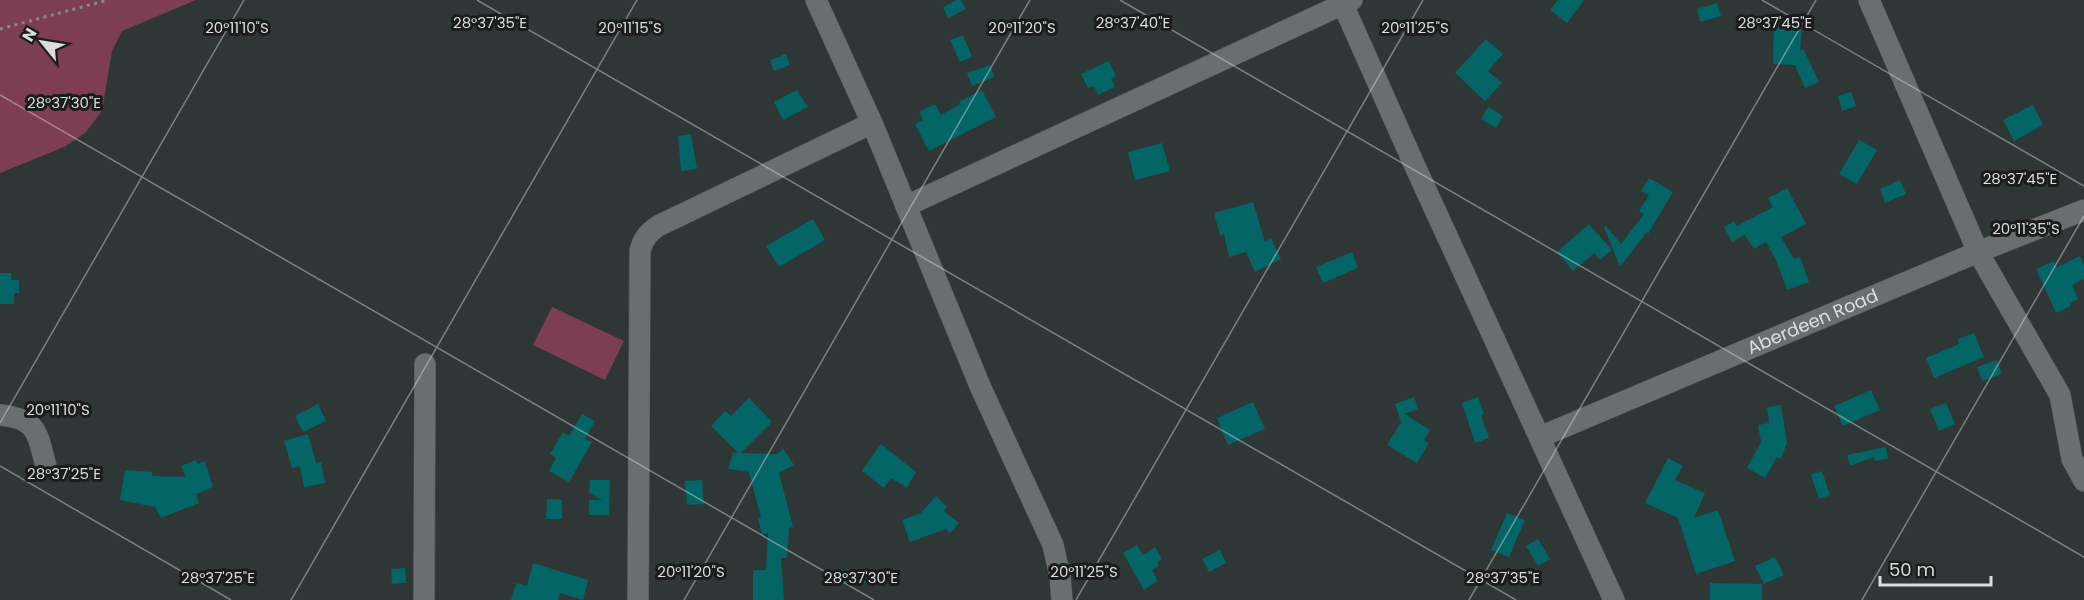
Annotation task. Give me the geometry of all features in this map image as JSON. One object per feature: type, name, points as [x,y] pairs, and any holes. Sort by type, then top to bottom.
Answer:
[{"type":"street","points":[[816,0],[872,123],[980,386],[1053,545],[1060,576],[1062,600]]},
{"type":"street","points":[[1869,0],[1978,252],[2060,395],[2072,459],[2084,481]]},
{"type":"street","points":[[906,206],[1346,1],[1434,208],[1614,600]]},
{"type":"street","points":[[638,600],[640,251],[643,240],[658,226],[872,123]]},
{"type":"street","name":"Aberdeen Road","points":[[1540,437],[1978,252],[2084,210]]},
{"type":"street","points":[[424,600],[425,364]]},
{"type":"street","points":[[0,415],[24,421],[35,429],[46,466]]},
{"type":"path","points":[[0,29],[108,0]]},
{"type":"shaded area","points":[[0,0],[196,0],[122,31],[112,51],[102,111],[85,133],[64,147],[0,173]]},
{"type":"shaded area","points":[[552,307],[624,341],[605,380],[533,345]]},
{"type":"building","points":[[956,0],[961,0],[966,9],[948,18],[943,7]]},
{"type":"building","points":[[1558,0],[1584,0],[1567,23],[1550,10]]},
{"type":"building","points":[[1717,3],[1721,16],[1700,22],[1697,9]]},
{"type":"building","points":[[1774,24],[1802,26],[1800,50],[1804,50],[1819,82],[1805,88],[1795,65],[1773,64]]},
{"type":"building","points":[[963,35],[972,57],[960,62],[950,40]]},
{"type":"building","points":[[1486,39],[1503,54],[1488,71],[1502,83],[1485,101],[1455,73]]},
{"type":"building","points":[[786,54],[790,65],[774,71],[770,60]]},
{"type":"building","points":[[1109,61],[1116,76],[1111,79],[1115,87],[1098,95],[1094,86],[1088,88],[1081,74]]},
{"type":"building","points":[[990,65],[994,77],[972,86],[967,73]]},
{"type":"building","points":[[797,90],[808,107],[783,120],[774,102]]},
{"type":"building","points":[[982,90],[996,117],[929,151],[915,124],[923,120],[919,112],[935,104],[941,115]]},
{"type":"building","points":[[1851,92],[1856,106],[1842,111],[1838,96]]},
{"type":"building","points":[[2033,105],[2043,125],[2014,141],[2003,120]]},
{"type":"building","points":[[1488,107],[1503,116],[1496,128],[1481,119]]},
{"type":"building","points":[[691,134],[697,169],[681,171],[678,136]]},
{"type":"building","points":[[1859,140],[1877,150],[1857,184],[1839,174]]},
{"type":"building","points":[[1162,143],[1170,171],[1135,180],[1128,152]]},
{"type":"building","points":[[1649,178],[1673,192],[1648,234],[1647,232],[1620,267],[1604,227],[1606,226],[1621,244],[1644,214],[1639,211],[1649,195],[1641,191]]},
{"type":"building","points":[[1900,180],[1906,194],[1885,203],[1880,189]]},
{"type":"building","points":[[1787,188],[1806,224],[1781,237],[1794,259],[1800,257],[1809,282],[1787,290],[1776,260],[1766,242],[1754,249],[1745,235],[1732,242],[1724,227],[1734,221],[1737,226],[1773,207],[1768,198]]},
{"type":"building","points":[[1253,202],[1265,242],[1271,238],[1281,259],[1255,272],[1246,252],[1229,257],[1224,234],[1220,235],[1214,213]]},
{"type":"building","points":[[813,219],[825,240],[779,267],[766,246]]},
{"type":"building","points":[[1589,224],[1612,250],[1600,260],[1594,253],[1573,271],[1557,252]]},
{"type":"building","points":[[1352,252],[1358,268],[1323,283],[1316,267]]},
{"type":"building","points":[[2080,256],[2084,265],[2084,279],[2072,285],[2078,299],[2070,303],[2071,306],[2056,313],[2036,269],[2054,261],[2057,267]]},
{"type":"building","points":[[0,273],[11,273],[11,280],[19,280],[19,293],[14,293],[14,304],[0,304]]},
{"type":"building","points":[[1974,333],[1984,357],[1934,378],[1926,358],[1959,344],[1958,339]]},
{"type":"building","points":[[1997,360],[2002,374],[1982,381],[1977,367]]},
{"type":"building","points":[[1871,390],[1880,410],[1843,426],[1834,406]]},
{"type":"building","points":[[1414,397],[1418,409],[1405,414],[1430,430],[1424,440],[1429,443],[1417,463],[1387,445],[1401,422],[1395,404]]},
{"type":"building","points":[[1478,397],[1489,438],[1475,443],[1462,403]]},
{"type":"building","points":[[749,398],[772,422],[741,453],[777,454],[783,449],[794,465],[779,473],[793,527],[789,528],[787,558],[781,558],[784,600],[753,600],[753,570],[766,570],[768,533],[762,535],[758,519],[761,518],[749,472],[728,469],[733,453],[738,453],[711,426],[725,411],[731,416]]},
{"type":"building","points":[[1253,402],[1265,429],[1228,445],[1217,418]]},
{"type":"building","points":[[1946,403],[1955,424],[1939,431],[1930,409]]},
{"type":"building","points":[[318,404],[326,421],[303,432],[295,416]]},
{"type":"building","points":[[1781,405],[1787,443],[1781,459],[1777,457],[1765,478],[1747,468],[1761,442],[1758,425],[1769,423],[1767,407]]},
{"type":"building","points":[[582,414],[595,421],[585,439],[592,442],[569,482],[549,471],[556,458],[550,454],[563,432],[569,436]]},
{"type":"building","points":[[308,434],[316,463],[321,462],[325,483],[304,487],[300,466],[292,468],[284,441]]},
{"type":"building","points":[[881,444],[916,472],[907,488],[891,478],[884,488],[862,471]]},
{"type":"building","points":[[1886,447],[1888,459],[1875,461],[1874,457],[1850,466],[1847,455]]},
{"type":"building","points":[[1668,458],[1683,466],[1675,480],[1705,493],[1694,518],[1718,510],[1735,561],[1696,574],[1678,518],[1645,503]]},
{"type":"building","points":[[196,460],[198,464],[205,461],[213,487],[196,494],[199,503],[161,518],[155,507],[120,500],[125,470],[152,472],[152,476],[186,477],[181,466]]},
{"type":"building","points":[[1822,471],[1830,495],[1819,499],[1811,475]]},
{"type":"building","points":[[590,480],[610,480],[609,515],[589,515],[589,500],[602,500],[589,493]]},
{"type":"building","points":[[702,480],[704,504],[687,505],[685,481]]},
{"type":"building","points":[[936,496],[947,507],[944,511],[959,523],[950,533],[946,529],[910,542],[902,520],[921,513]]},
{"type":"building","points":[[547,499],[562,500],[562,519],[546,519]]},
{"type":"building","points":[[1507,513],[1525,520],[1509,557],[1491,550]]},
{"type":"building","points":[[1538,539],[1550,559],[1538,566],[1526,546]]},
{"type":"building","points":[[1137,545],[1143,555],[1155,547],[1162,559],[1157,562],[1159,566],[1152,570],[1158,581],[1144,590],[1123,553]]},
{"type":"building","points":[[1220,550],[1226,563],[1209,572],[1202,559]]},
{"type":"building","points":[[1775,557],[1784,575],[1764,584],[1755,566]]},
{"type":"building","points":[[533,563],[588,580],[583,600],[560,593],[558,600],[511,600],[516,583],[527,586]]},
{"type":"building","points":[[405,568],[406,583],[392,584],[391,569]]},
{"type":"building","points":[[867,569],[867,583],[839,583],[839,570]]},
{"type":"building","points":[[1710,583],[1762,584],[1762,600],[1710,600]]}]
